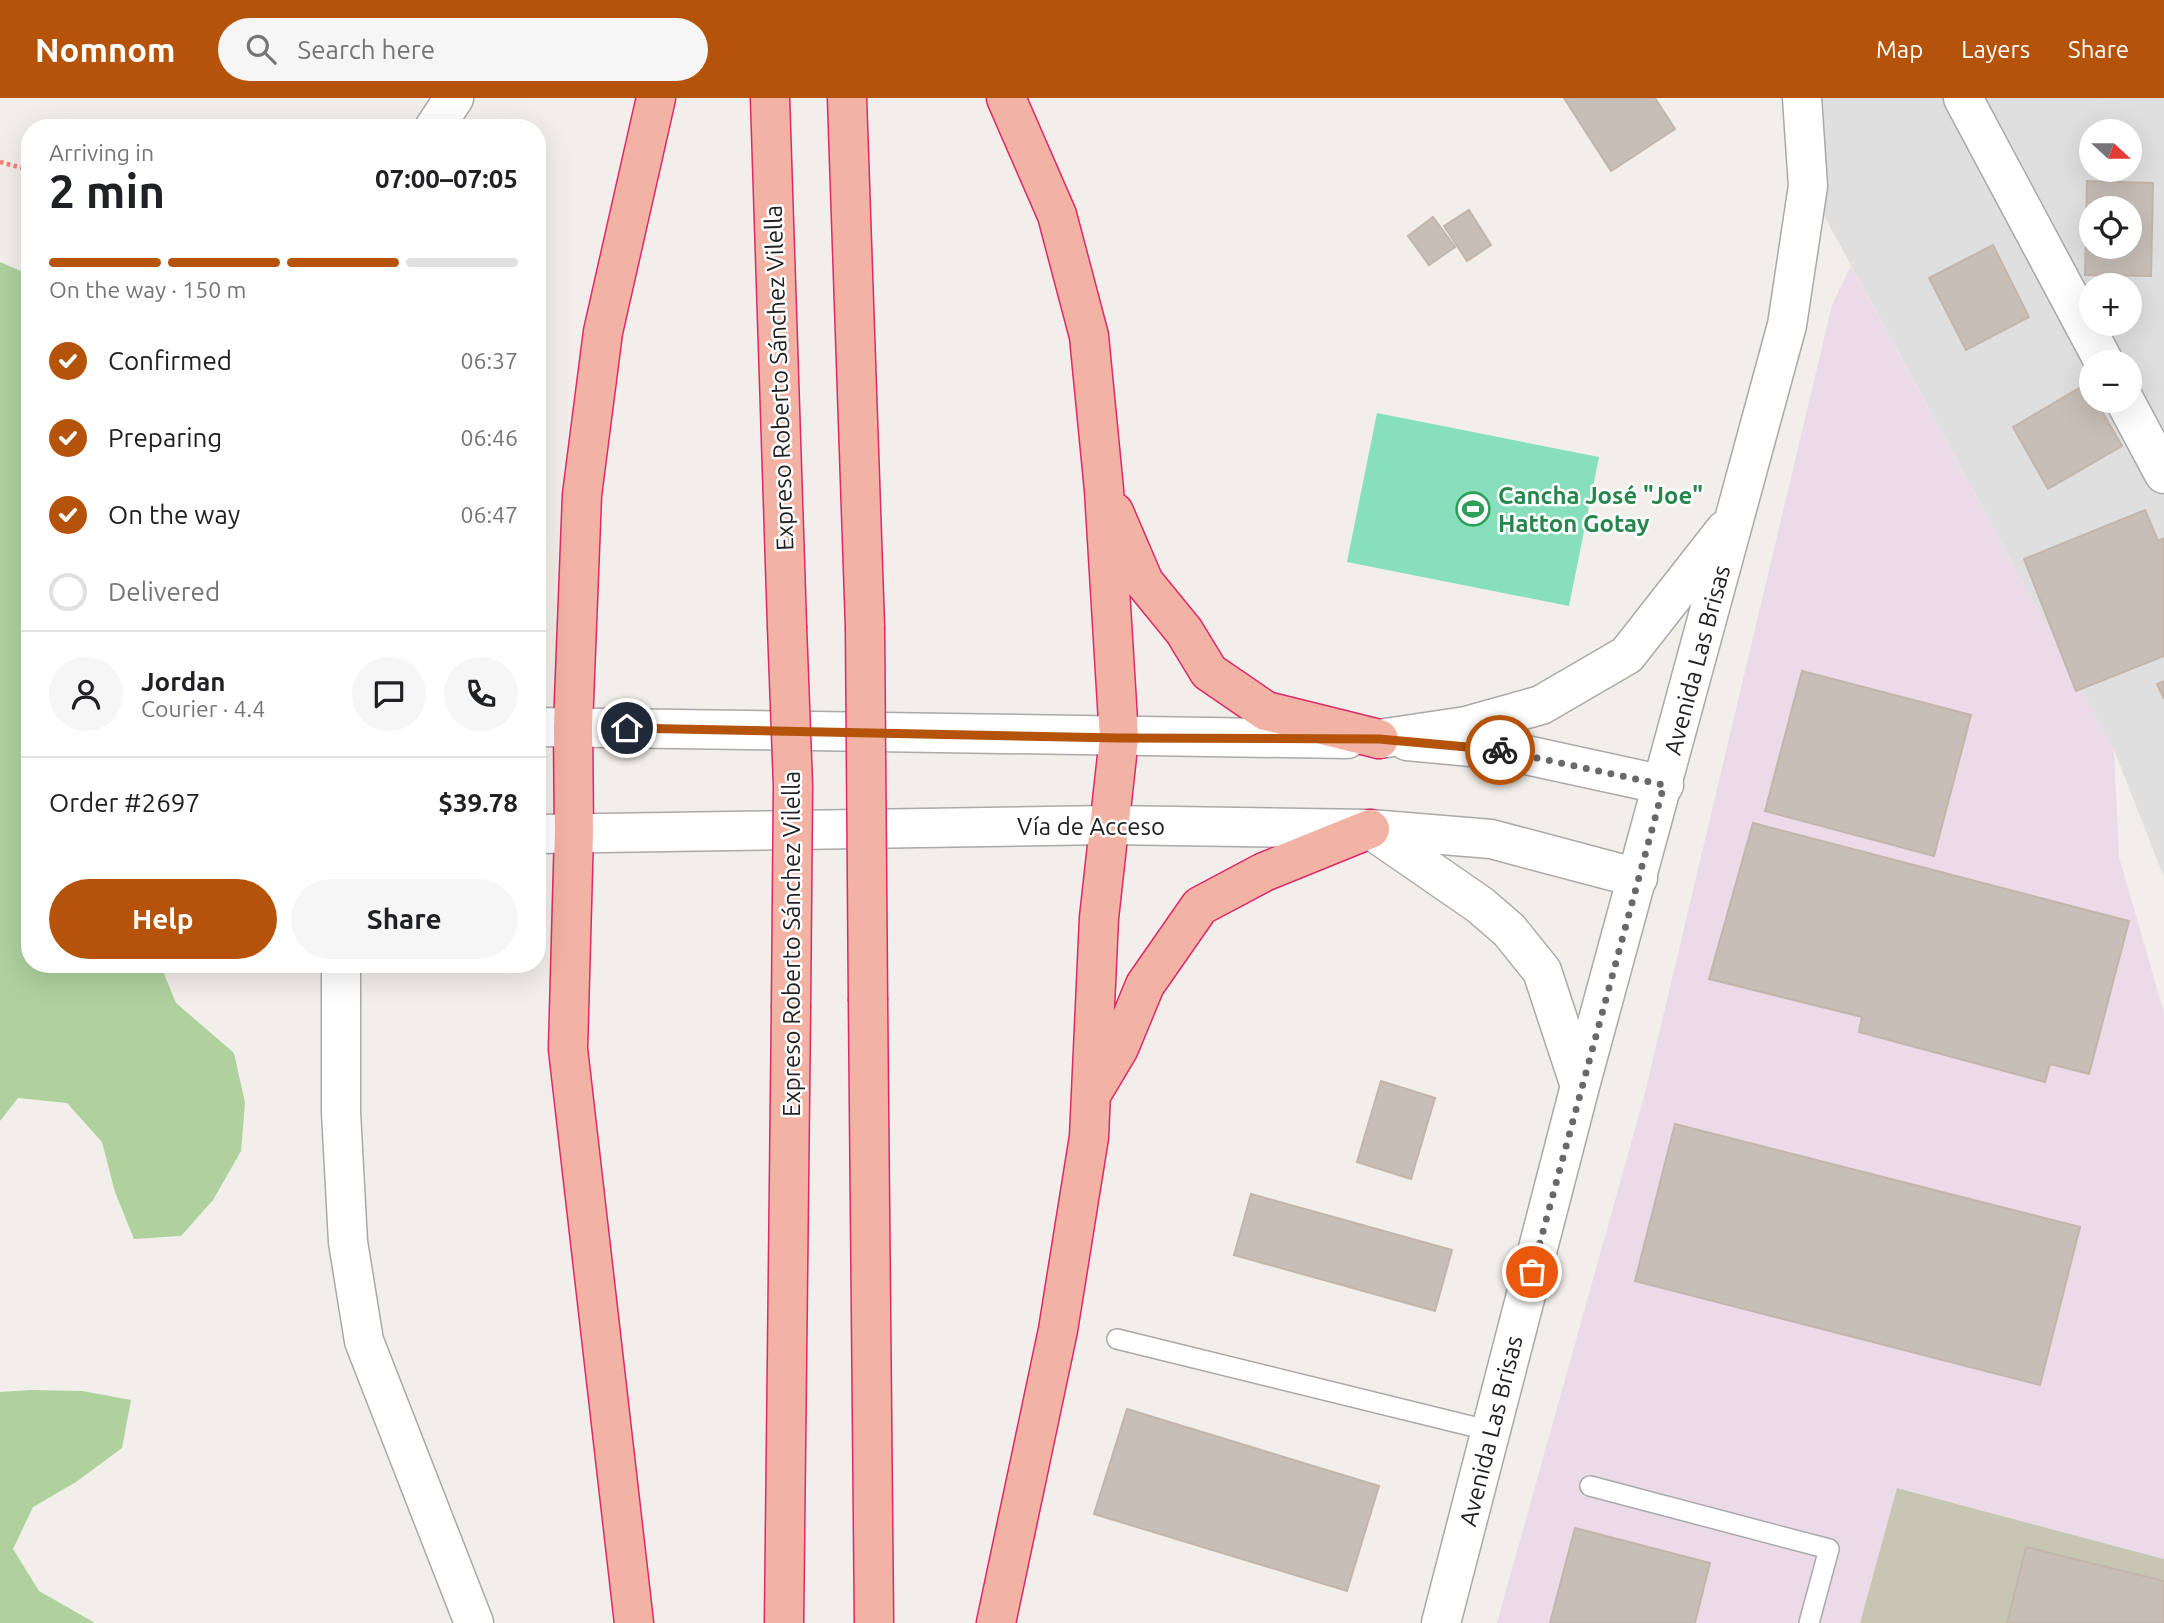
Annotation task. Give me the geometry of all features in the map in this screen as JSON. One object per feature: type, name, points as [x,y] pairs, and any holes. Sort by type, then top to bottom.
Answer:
[{"type":"highway","points":[[634,1623],[568,1049],[556,833],[555,727],[603,332],[656,98]]},
{"type":"highway","name":"Expreso Roberto Sánchez Vilella","points":[[770,98],[793,786],[784,1623]]},
{"type":"highway","points":[[847,98],[865,626],[874,1623]]},
{"type":"highway","points":[[996,1623],[1058,1330],[1089,1137],[1099,918],[1119,738],[1104,490],[1089,336],[1056,215],[1006,98]]},
{"type":"highway","points":[[1104,490],[1144,582],[1184,631],[1209,672],[1266,711],[1379,739]]},
{"type":"highway","points":[[1091,1095],[1119,1048],[1145,985],[1200,906],[1264,872],[1370,829]]},
{"type":"street","points":[[440,119],[454,98]]},
{"type":"street","name":"Avenida Las Brisas","points":[[1441,1623],[1580,1086],[1639,878],[1787,325],[1808,186],[1802,98]]},
{"type":"street","points":[[1963,98],[2098,350]]},
{"type":"street","points":[[2131,413],[2164,474]]},
{"type":"street","points":[[1379,739],[1466,726],[1541,705],[1627,654],[1735,517]]},
{"type":"street","points":[[555,727],[1119,738],[1379,739],[1503,750],[1664,785]]},
{"type":"street","name":"Vía de Acceso","points":[[556,833],[1108,825],[1370,829],[1491,839],[1639,878]]},
{"type":"street","points":[[1370,829],[1480,905],[1509,930],[1542,971],[1580,1086]]},
{"type":"street","points":[[341,973],[341,1112],[348,1242],[364,1341],[474,1623]]},
{"type":"lane","points":[[1117,1339],[1491,1431]]},
{"type":"lane","points":[[1590,1486],[1829,1549],[1809,1623]]},
{"type":"path","points":[[0,162],[21,168]]},
{"type":"shaded area","points":[[1787,98],[2164,98],[2164,877],[2114,750],[1808,186]]},
{"type":"shaded area","points":[[1851,266],[2114,750],[2119,857],[2164,1013],[2164,1559],[1898,1488],[1860,1623],[1497,1623],[1644,1097],[1832,305]]},
{"type":"shaded area","points":[[1897,1488],[2164,1559],[2164,1623],[1860,1623]]},
{"type":"green space","points":[[0,262],[21,271],[21,973],[164,973],[176,1003],[234,1053],[245,1103],[241,1151],[213,1200],[181,1236],[134,1239],[115,1192],[102,1142],[67,1103],[18,1098],[0,1121]]},
{"type":"green space","name":"Cancha José \"Joe\" Hatton Gotay","points":[[1377,413],[1599,457],[1569,606],[1347,562]]},
{"type":"green space","points":[[82,1391],[131,1400],[122,1448],[76,1482],[33,1507],[13,1549],[39,1591],[95,1623],[0,1623],[0,1392]]},
{"type":"building","points":[[1564,98],[1655,98],[1675,129],[1611,171]]},
{"type":"building","points":[[2087,182],[2153,183],[2151,276],[2142,276],[2142,273],[2085,273],[2085,259],[2142,259],[2142,196],[2087,196]]},
{"type":"building","points":[[1469,210],[1491,245],[1467,261],[1444,226]]},
{"type":"building","points":[[1433,217],[1455,247],[1429,265],[1408,236]]},
{"type":"building","points":[[1993,245],[2029,317],[1966,350],[1929,278]]},
{"type":"building","points":[[2079,388],[2079,413],[2103,413],[2122,446],[2048,489],[2013,427]]},
{"type":"building","points":[[2145,510],[2158,541],[2164,538],[2164,656],[2076,691],[2024,559]]},
{"type":"building","points":[[1802,671],[1971,715],[1934,856],[1765,811]]},
{"type":"building","points":[[2164,681],[2164,699],[2157,684]]},
{"type":"building","points":[[1753,823],[2129,921],[2089,1074],[2050,1064],[2045,1082],[1859,1032],[1862,1017],[1709,979]]},
{"type":"building","points":[[1381,1081],[1435,1098],[1411,1179],[1357,1162]]},
{"type":"building","points":[[1675,1124],[2080,1227],[2040,1385],[1635,1281]]},
{"type":"building","points":[[1251,1194],[1452,1250],[1435,1311],[1234,1255]]},
{"type":"building","points":[[1127,1409],[1379,1486],[1347,1591],[1094,1514]]},
{"type":"building","points":[[1575,1528],[1710,1563],[1695,1623],[1550,1623]]},
{"type":"building","points":[[2026,1547],[2164,1581],[2164,1623],[2007,1623]]},
{"type":"way so far","points":[[1500,750],[1664,785],[1580,1086],[1532,1272]]},
{"type":"place","name":"Cancha José \"Joe\" Hatton Gotay","points":[[1473,509]]},
{"type":"route","points":[[627,728],[1119,738],[1379,739],[1500,750]]}]
